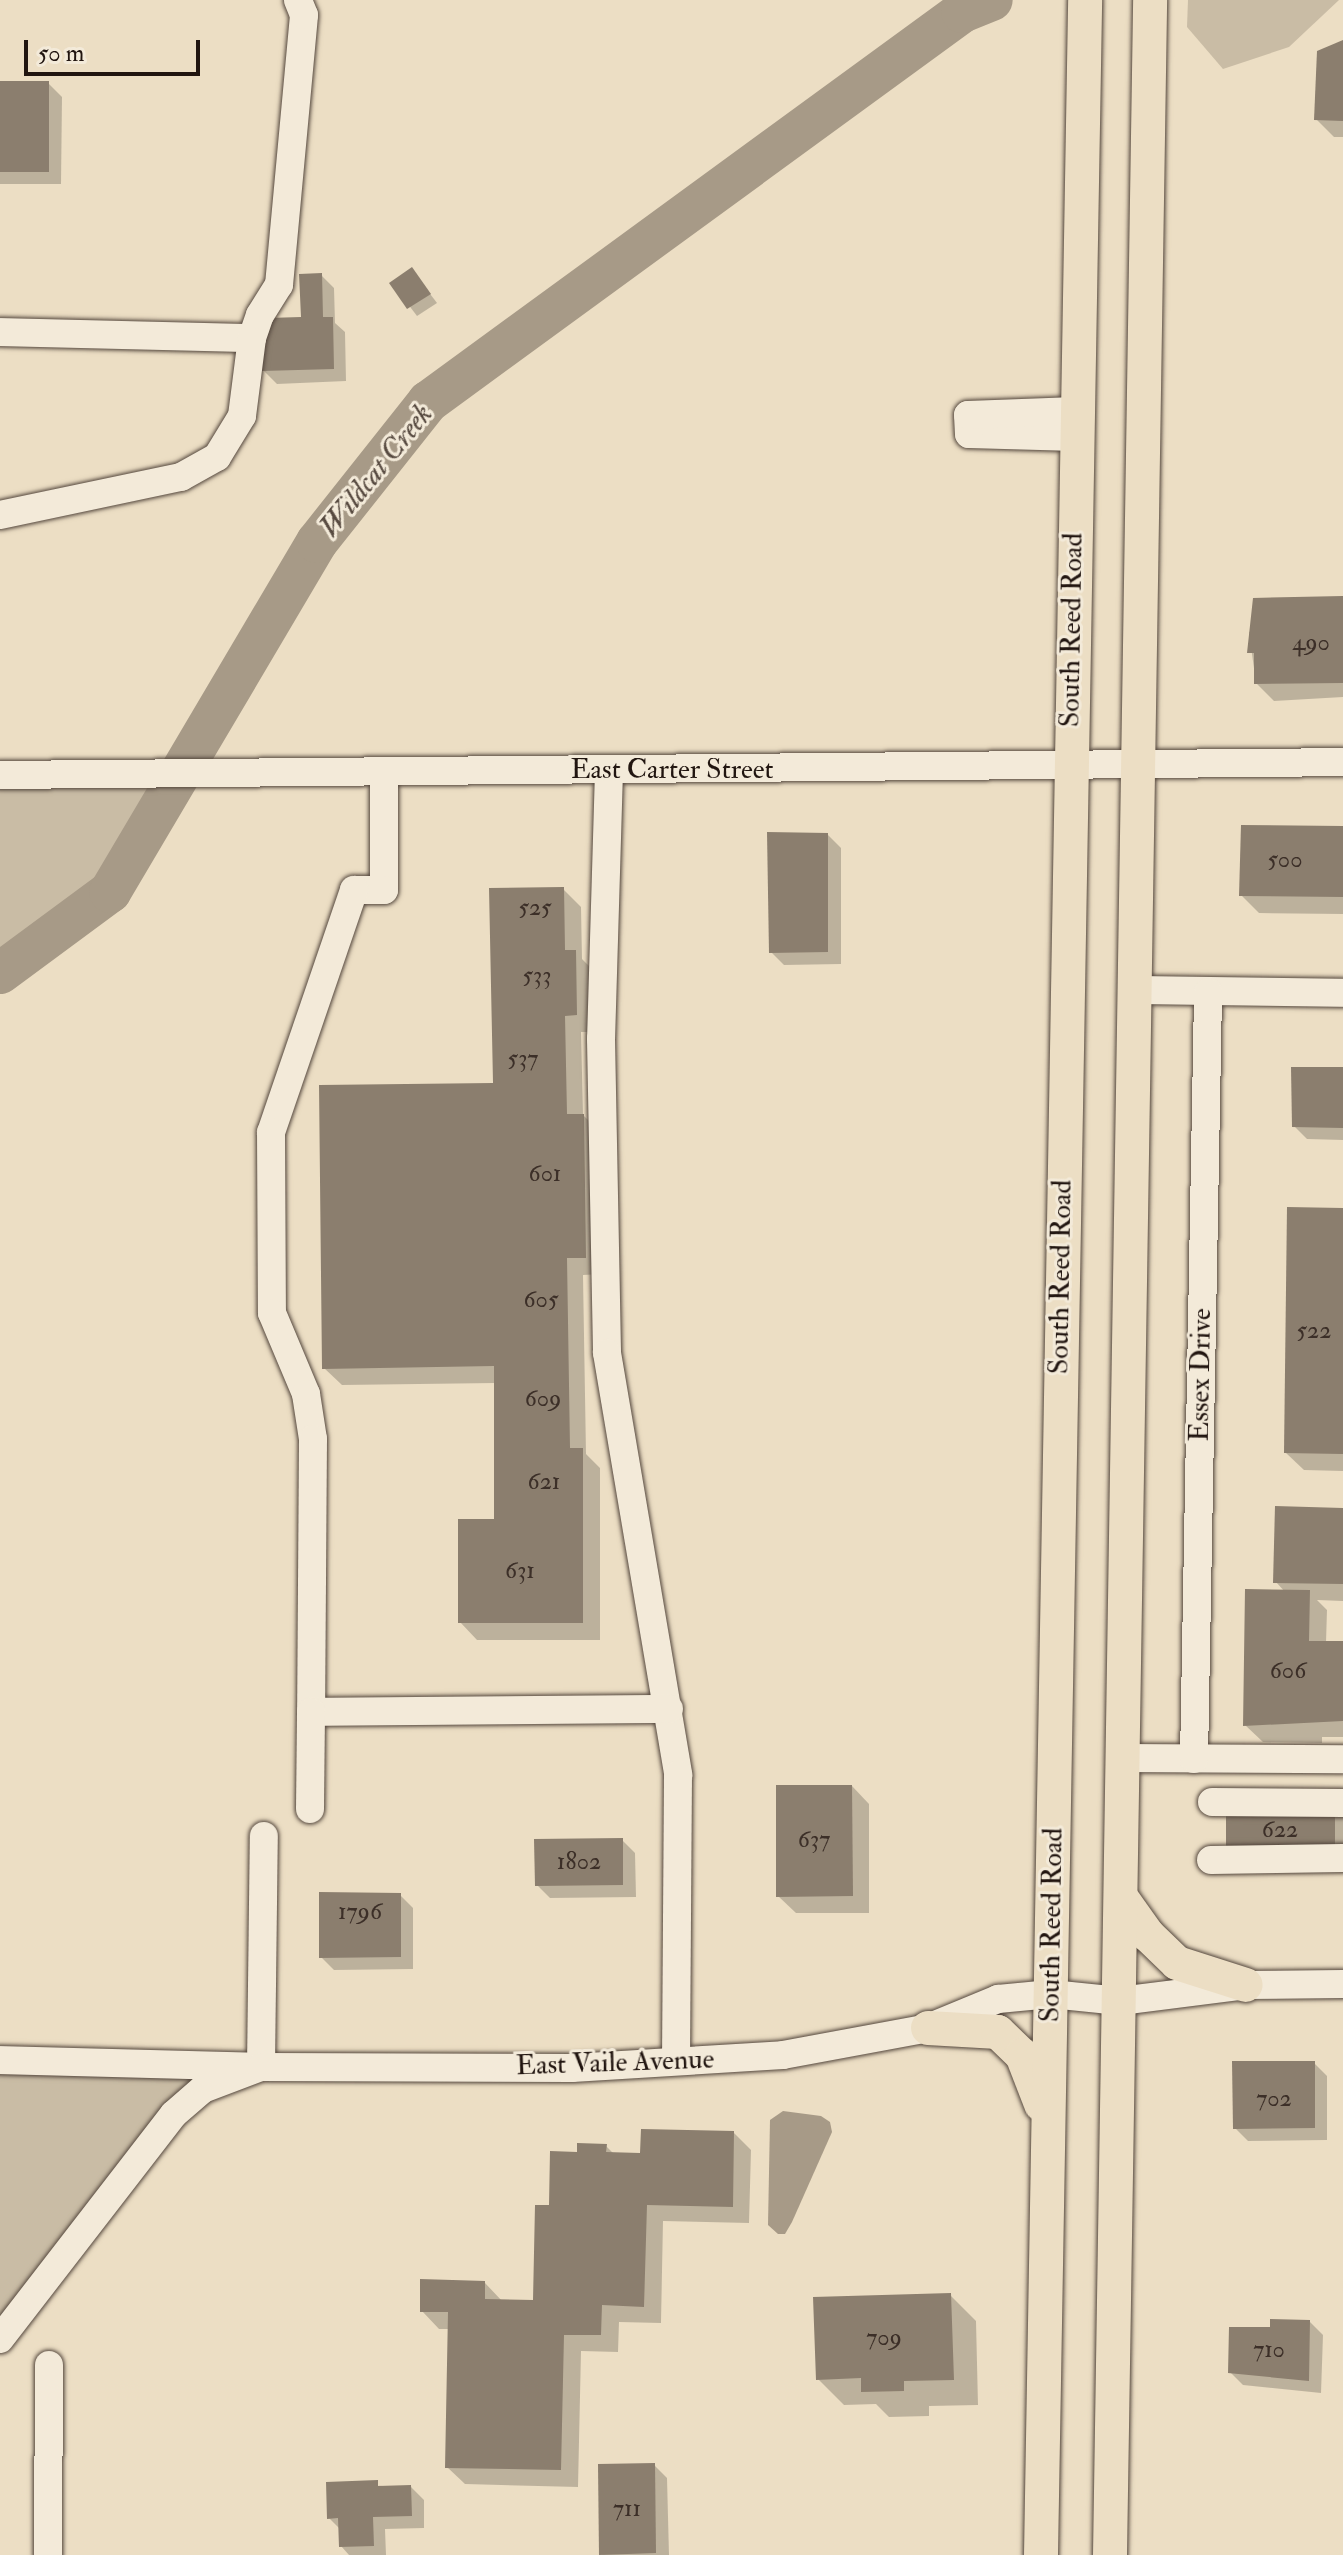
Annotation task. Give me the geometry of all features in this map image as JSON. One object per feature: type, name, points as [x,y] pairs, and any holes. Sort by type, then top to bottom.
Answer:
[{"type":"main road","name":"South Reed Road","points":[[1041,2555],[1069,768],[1085,0]]},
{"type":"main road","points":[[1110,2555],[1150,0]]},
{"type":"main road","points":[[1121,1897],[1148,1935],[1177,1963],[1246,1985]]},
{"type":"main road","points":[[928,2028],[998,2032],[1022,2055],[1048,2135]]},
{"type":"street","points":[[0,515],[181,477],[217,457],[242,416],[252,338],[279,285],[304,15],[298,0]]},
{"type":"street","points":[[0,332],[252,338]]},
{"type":"street","name":"East Carter Street","points":[[0,775],[1069,768],[1343,762]]},
{"type":"street","points":[[609,771],[601,1039],[607,1353],[678,1775],[676,2061]]},
{"type":"street","points":[[310,1809],[313,1439],[306,1394],[272,1313],[271,1132],[354,890],[384,890],[384,772]]},
{"type":"street","points":[[1134,990],[1343,993]]},
{"type":"street","name":"Essex Drive","points":[[1194,1759],[1208,992]]},
{"type":"street","points":[[311,1712],[669,1709]]},
{"type":"street","points":[[1122,1758],[1343,1759]]},
{"type":"street","points":[[1212,1802],[1343,1803]]},
{"type":"street","points":[[0,2060],[188,2069],[261,2067],[264,1836]]},
{"type":"street","points":[[1211,1860],[1343,1858]]},
{"type":"street","name":"East Vaile Avenue","points":[[0,2339],[174,2114],[203,2089],[261,2067],[572,2068],[783,2055],[928,2028],[998,1999],[1051,1994],[1120,2001],[1246,1985],[1343,1984]]},
{"type":"street","points":[[48,2555],[49,2365]]},
{"type":"shaded area","points":[[1188,0],[1339,0],[1289,47],[1223,69],[1187,27]]},
{"type":"shaded area","points":[[181,773],[110,892],[0,973],[0,775]]},
{"type":"shaded area","points":[[0,2060],[188,2069],[204,2089],[0,2339]]},
{"type":"shaded area","points":[[783,2111],[821,2116],[830,2122],[832,2132],[792,2222],[785,2234],[778,2234],[768,2225],[770,2120]]},
{"type":"building","points":[[1343,40],[1343,121],[1314,120],[1317,51]]},
{"type":"building","points":[[0,81],[49,81],[49,172],[0,172]]},
{"type":"building","points":[[412,267],[431,294],[407,309],[389,283]]},
{"type":"building","points":[[322,273],[323,317],[333,317],[334,369],[262,371],[261,333],[269,333],[268,318],[301,317],[299,274]]},
{"type":"building","points":[[1343,596],[1343,683],[1254,684],[1254,653],[1247,653],[1253,598]]},
{"type":"building","points":[[1241,825],[1343,826],[1343,897],[1239,896]]},
{"type":"building","points":[[767,832],[828,833],[828,952],[769,953]]},
{"type":"building","points":[[564,887],[565,950],[576,950],[577,1015],[565,1016],[567,1114],[584,1114],[586,1258],[567,1258],[570,1448],[583,1448],[583,1623],[458,1623],[458,1519],[494,1519],[494,1366],[322,1369],[319,1085],[493,1083],[489,888]]},
{"type":"building","points":[[1291,1067],[1343,1067],[1343,1128],[1292,1127]]},
{"type":"building","points":[[1287,1207],[1343,1208],[1343,1454],[1284,1453]]},
{"type":"building","points":[[1275,1506],[1343,1508],[1343,1584],[1273,1583]]},
{"type":"building","points":[[1245,1589],[1310,1590],[1309,1641],[1343,1641],[1343,1721],[1243,1726]]},
{"type":"building","points":[[776,1785],[852,1785],[853,1896],[776,1897]]},
{"type":"building","points":[[1226,1807],[1335,1807],[1335,1853],[1226,1853]]},
{"type":"building","points":[[623,1838],[623,1885],[535,1886],[534,1839]]},
{"type":"building","points":[[319,1892],[401,1893],[401,1957],[319,1958]]},
{"type":"building","points":[[1232,2061],[1315,2061],[1315,2128],[1233,2129]]},
{"type":"building","points":[[641,2129],[734,2131],[733,2207],[647,2205],[644,2307],[602,2305],[601,2335],[564,2335],[561,2470],[445,2468],[448,2312],[420,2312],[420,2279],[485,2281],[485,2299],[533,2300],[535,2205],[549,2205],[550,2151],[577,2152],[577,2143],[607,2144],[606,2152],[640,2153]]},
{"type":"building","points":[[951,2293],[954,2380],[904,2381],[904,2391],[861,2392],[861,2378],[816,2380],[813,2297]]},
{"type":"building","points":[[1270,2319],[1310,2320],[1309,2381],[1228,2373],[1229,2327],[1270,2327]]},
{"type":"building","points":[[655,2463],[656,2553],[599,2555],[598,2464]]},
{"type":"building","points":[[378,2480],[378,2486],[411,2485],[412,2516],[373,2517],[374,2546],[339,2547],[338,2518],[327,2519],[326,2482]]},
{"type":"waterway","name":"Wildcat Creek","points":[[0,973],[110,892],[317,542],[428,402],[962,12],[992,0]]}]
